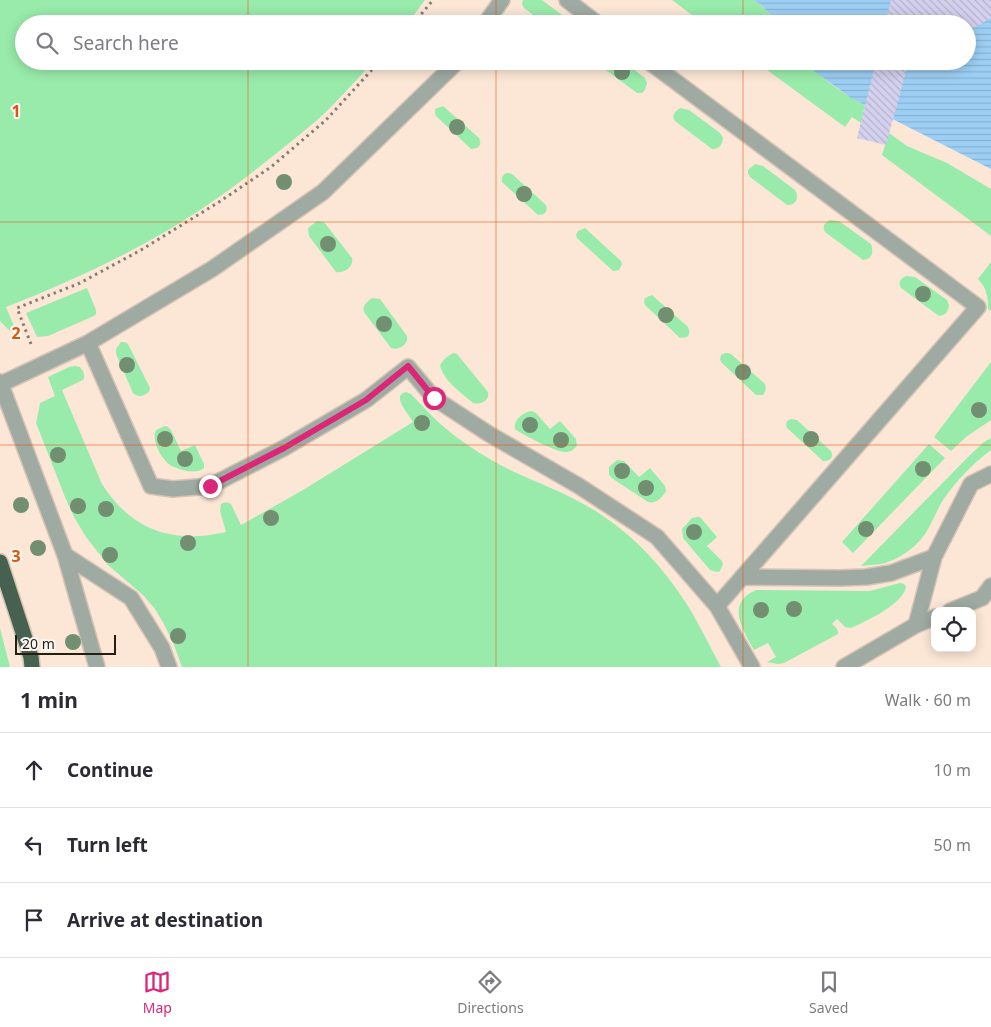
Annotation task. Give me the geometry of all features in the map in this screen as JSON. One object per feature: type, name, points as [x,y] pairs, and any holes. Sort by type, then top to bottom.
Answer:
[{"type":"highway","points":[[0,562],[33,664]]},
{"type":"lane","points":[[491,15],[502,0]]},
{"type":"lane","points":[[567,0],[586,15]]},
{"type":"lane","points":[[97,667],[65,555],[0,383],[88,343],[212,269],[323,192],[449,70]]},
{"type":"lane","points":[[660,70],[978,307],[717,606]]},
{"type":"lane","points":[[88,343],[151,486],[173,489],[210,486],[284,448],[366,400],[408,366],[434,398],[489,434],[579,486],[657,538],[717,606],[752,667]]},
{"type":"lane","points":[[916,625],[934,557],[971,484],[991,474]]},
{"type":"lane","points":[[65,555],[131,598],[162,648],[168,667]]},
{"type":"lane","points":[[742,577],[840,578],[866,576],[891,573],[934,557]]},
{"type":"lane","points":[[960,607],[982,598],[991,586]]},
{"type":"lane","points":[[844,667],[916,625],[931,619]]},
{"type":"path","points":[[420,15],[433,0]]},
{"type":"path","points":[[39,366],[17,308],[80,283],[141,250],[249,182],[271,167],[326,120],[372,70]]},
{"type":"green space","points":[[0,0],[425,0],[414,15],[15,15],[15,70],[366,70],[315,122],[250,174],[207,205],[163,233],[106,264],[6,307],[17,333],[9,330],[0,321]]},
{"type":"green space","points":[[523,0],[542,0],[562,15],[533,15],[522,4]]},
{"type":"green space","points":[[672,0],[753,0],[771,15],[692,15]]},
{"type":"green space","points":[[606,70],[635,70],[645,78],[647,83],[642,93],[637,93]]},
{"type":"green space","points":[[767,70],[815,70],[834,86],[865,105],[861,123],[852,117],[845,127]]},
{"type":"green space","points":[[443,106],[479,138],[480,144],[477,148],[471,149],[436,116],[435,109]]},
{"type":"green space","points":[[680,108],[689,110],[720,133],[723,138],[720,146],[712,149],[675,121],[675,112]]},
{"type":"green space","points":[[889,133],[907,146],[947,163],[991,189],[991,236],[882,155]]},
{"type":"green space","points":[[755,164],[763,166],[795,190],[797,198],[793,204],[787,205],[750,177],[748,170]]},
{"type":"green space","points":[[506,173],[512,174],[546,205],[547,210],[545,213],[538,215],[502,182],[502,177]]},
{"type":"green space","points":[[830,220],[839,221],[871,244],[872,253],[870,257],[863,260],[825,232],[824,225]]},
{"type":"green space","points":[[317,221],[324,222],[352,258],[350,267],[345,271],[336,272],[309,236],[308,228]]},
{"type":"green space","points":[[585,228],[621,261],[622,264],[619,270],[613,271],[577,238],[578,231]]},
{"type":"green space","points":[[991,262],[991,311],[988,309],[985,289],[978,279]]},
{"type":"green space","points":[[906,276],[915,277],[947,300],[949,305],[946,313],[939,316],[901,288],[900,281]]},
{"type":"green space","points":[[87,288],[96,310],[94,316],[48,336],[37,337],[26,313]]},
{"type":"green space","points":[[652,295],[688,327],[689,335],[687,337],[680,338],[645,305],[645,298]]},
{"type":"green space","points":[[372,298],[380,299],[407,336],[403,346],[397,349],[391,348],[364,312],[364,306]]},
{"type":"green space","points":[[121,342],[128,344],[150,388],[149,392],[145,395],[139,396],[133,393],[116,354],[116,349]]},
{"type":"green space","points":[[454,353],[457,354],[488,392],[484,402],[473,403],[445,376],[440,365]]},
{"type":"green space","points":[[725,353],[731,354],[765,384],[763,395],[756,395],[721,362],[721,355]]},
{"type":"green space","points":[[991,362],[991,420],[966,437],[951,451],[934,437]]},
{"type":"green space","points":[[75,366],[80,367],[83,372],[83,380],[62,390],[102,484],[114,500],[140,523],[155,530],[188,536],[226,532],[220,511],[221,504],[226,502],[231,504],[241,525],[303,490],[413,422],[400,399],[400,395],[403,393],[411,394],[440,424],[479,453],[510,470],[583,504],[606,518],[628,535],[649,555],[676,588],[694,616],[721,667],[182,667],[174,645],[155,609],[143,595],[108,565],[86,537],[74,517],[36,423],[40,403],[55,396],[48,377]]},
{"type":"green space","points":[[532,411],[550,429],[560,421],[576,439],[577,446],[569,451],[562,452],[540,443],[515,429],[519,417]]},
{"type":"green space","points":[[791,419],[797,420],[831,451],[831,459],[823,461],[787,428],[787,421]]},
{"type":"green space","points":[[165,426],[171,430],[181,451],[195,445],[204,468],[197,471],[187,471],[174,467],[167,462],[160,454],[155,439],[156,430]]},
{"type":"green space","points":[[991,438],[991,450],[953,486],[943,500],[927,531],[918,542],[907,552],[888,562],[861,566],[969,456]]},
{"type":"green space","points":[[929,444],[945,458],[853,553],[842,542]]},
{"type":"green space","points":[[617,460],[624,461],[639,477],[650,468],[665,486],[666,491],[663,496],[656,501],[648,502],[613,479],[609,475],[609,467]]},
{"type":"green space","points":[[700,517],[717,537],[707,546],[722,561],[723,564],[720,571],[710,570],[683,538],[682,529],[692,518]]},
{"type":"green space","points":[[900,583],[906,587],[898,600],[891,606],[851,628],[845,627],[837,619],[832,624],[838,634],[784,663],[767,662],[776,657],[768,643],[754,650],[745,634],[739,617],[741,602],[747,595],[756,590],[870,591]]},
{"type":"green space","points":[[0,628],[10,667],[0,667]]},
{"type":"water","points":[[753,0],[991,0],[991,169],[851,98],[813,70],[976,70],[976,15],[771,15]]},
{"type":"building","points":[[891,0],[991,0],[991,18],[976,27],[976,15],[887,15]]},
{"type":"building","points":[[874,70],[906,70],[886,145],[857,138]]},
{"type":"route","points":[[210,486],[284,448],[366,400],[408,366],[434,398]]}]
